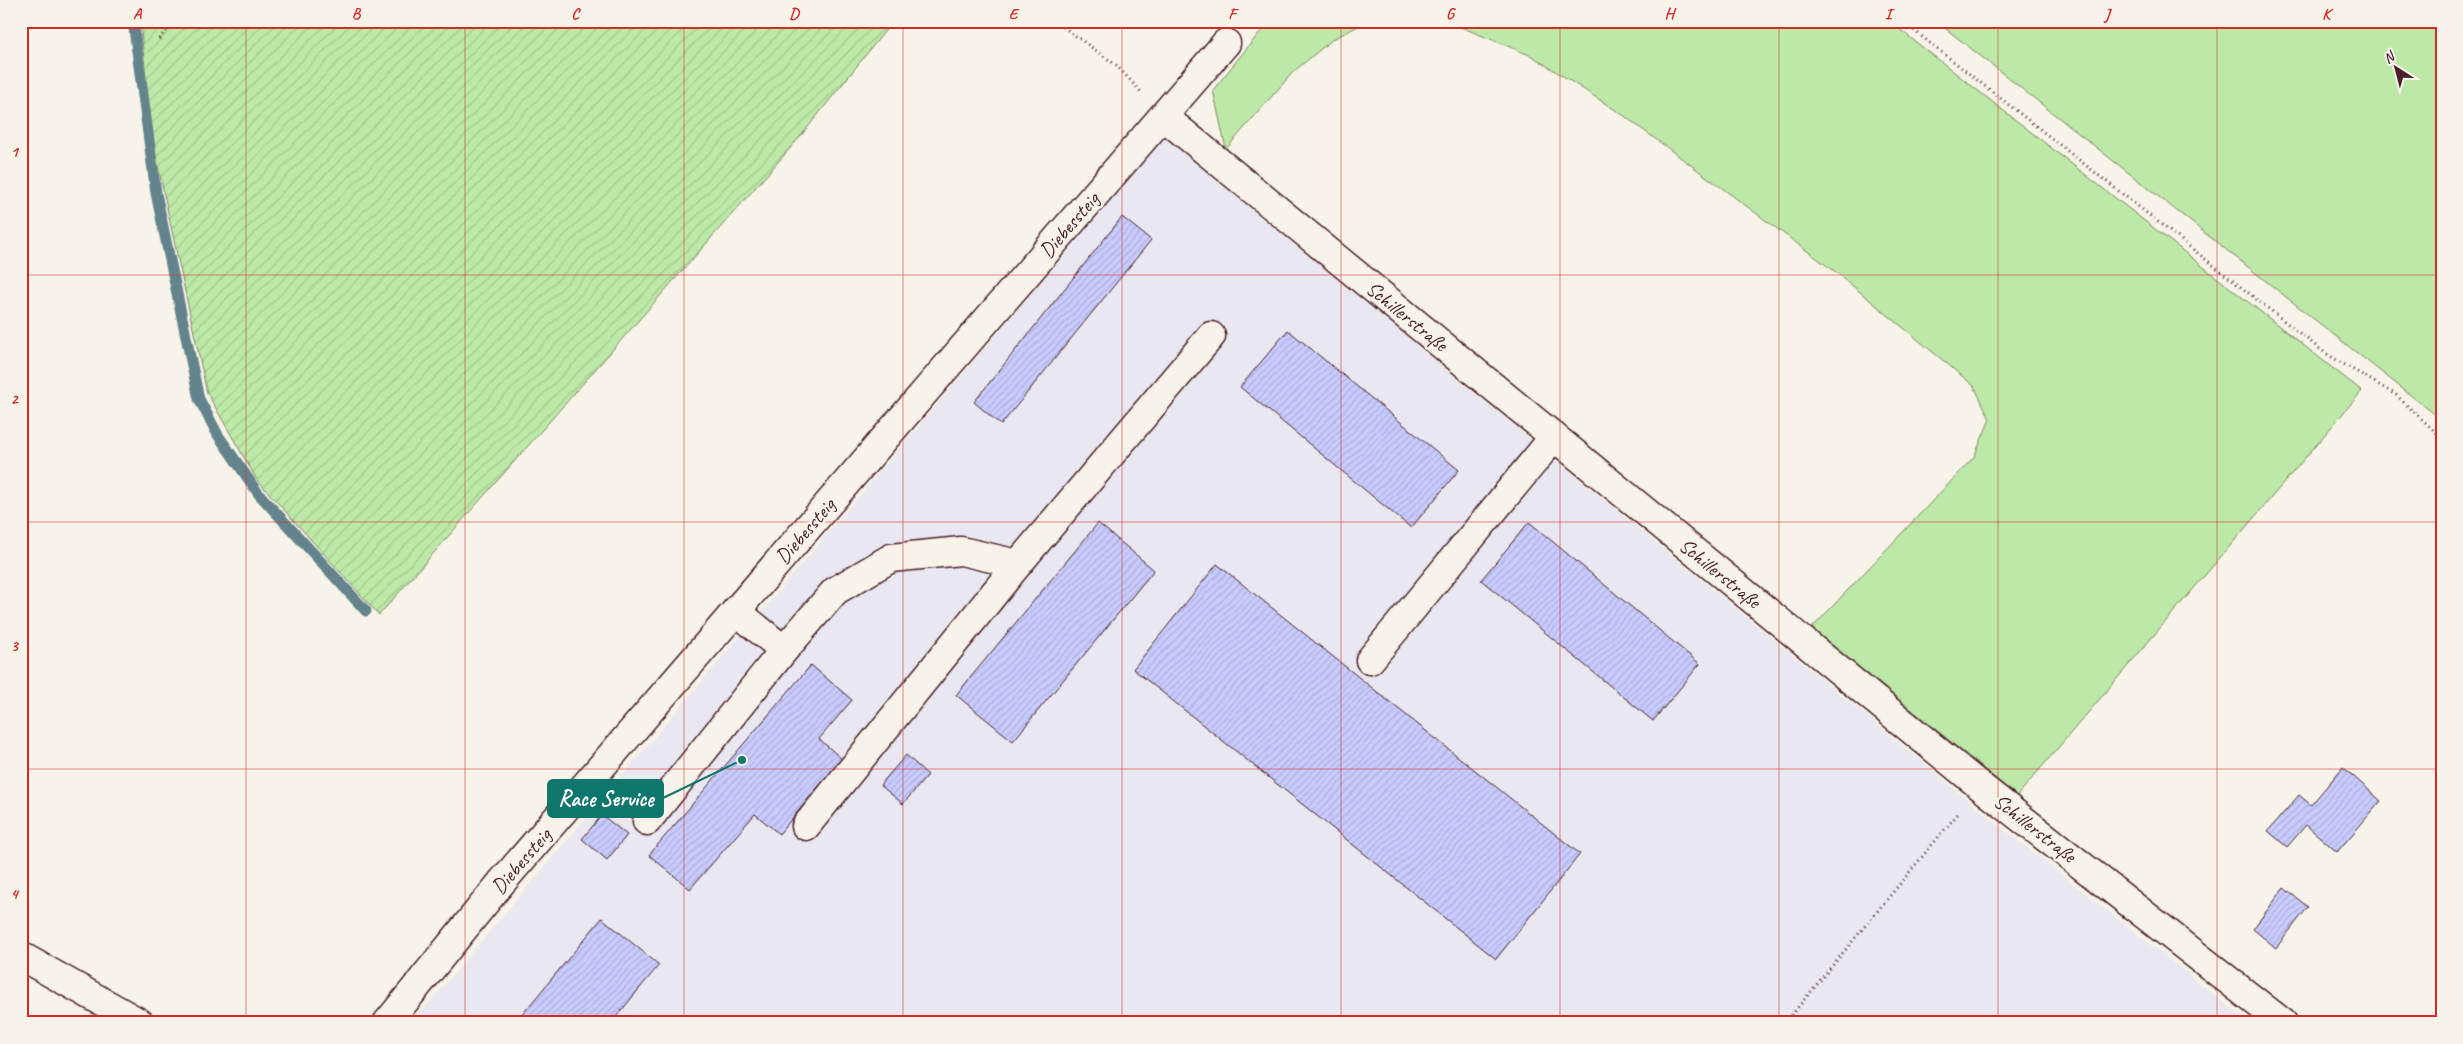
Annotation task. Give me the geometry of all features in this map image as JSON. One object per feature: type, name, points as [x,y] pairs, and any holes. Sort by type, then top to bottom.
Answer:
[{"type":"street","name":"Diebessteig","points":[[387,1023],[501,883],[1226,42]]},
{"type":"street","name":"Schillerstraße","points":[[1163,116],[1980,786],[2283,1023]]},
{"type":"street","points":[[806,826],[1018,564],[1212,336]]},
{"type":"street","points":[[1370,660],[1554,437]]},
{"type":"street","points":[[647,821],[784,650],[835,591],[892,558],[960,551],[1018,564]]},
{"type":"street","points":[[736,611],[784,650]]},
{"type":"street","points":[[21,956],[140,1023]]},
{"type":"path","points":[[159,39],[174,21]]},
{"type":"path","points":[[1055,21],[1116,65],[1163,116]]},
{"type":"path","points":[[1902,21],[2325,353],[2396,395],[2442,438]]},
{"type":"path","points":[[1786,1023],[1980,786]]},
{"type":"shaded area","points":[[1164,137],[1996,823],[2250,1023],[412,1023]]},
{"type":"green space","points":[[140,21],[893,21],[800,137],[379,615],[257,480],[207,393],[153,143]]},
{"type":"green space","points":[[1269,21],[1368,21],[1333,39],[1293,72],[1226,149],[1213,90]]},
{"type":"green space","points":[[1446,21],[1889,21],[2362,391],[2017,796],[1812,628],[1974,457],[1990,419],[1974,386],[1837,273],[1623,115],[1532,56]]},
{"type":"green space","points":[[1936,21],[2442,21],[2442,420]]},
{"type":"building","points":[[1122,217],[1151,240],[1001,425],[974,402]]},
{"type":"building","points":[[1288,330],[1459,470],[1411,528],[1240,387]]},
{"type":"building","points":[[1529,522],[1700,664],[1653,721],[1481,580]]},
{"type":"building","points":[[1098,523],[1154,570],[1013,741],[956,695]]},
{"type":"building","points":[[1217,564],[1580,854],[1496,959],[1133,669]]},
{"type":"building","points":[[811,665],[852,700],[819,739],[842,759],[779,834],[755,814],[690,889],[649,855]]},
{"type":"building","points":[[906,755],[928,775],[903,804],[880,785]]},
{"type":"building","points":[[2343,767],[2381,801],[2337,852],[2306,825],[2287,847],[2268,831],[2299,795],[2311,805]]},
{"type":"building","points":[[602,815],[627,835],[607,860],[582,839]]},
{"type":"building","points":[[2284,888],[2308,907],[2276,948],[2253,929]]},
{"type":"building","points":[[602,918],[659,965],[611,1023],[515,1023]]},
{"type":"waterway","points":[[133,21],[156,193],[199,399],[218,435],[258,493],[366,611]]},
{"type":"place","name":"Race Service","points":[[742,760]]}]
